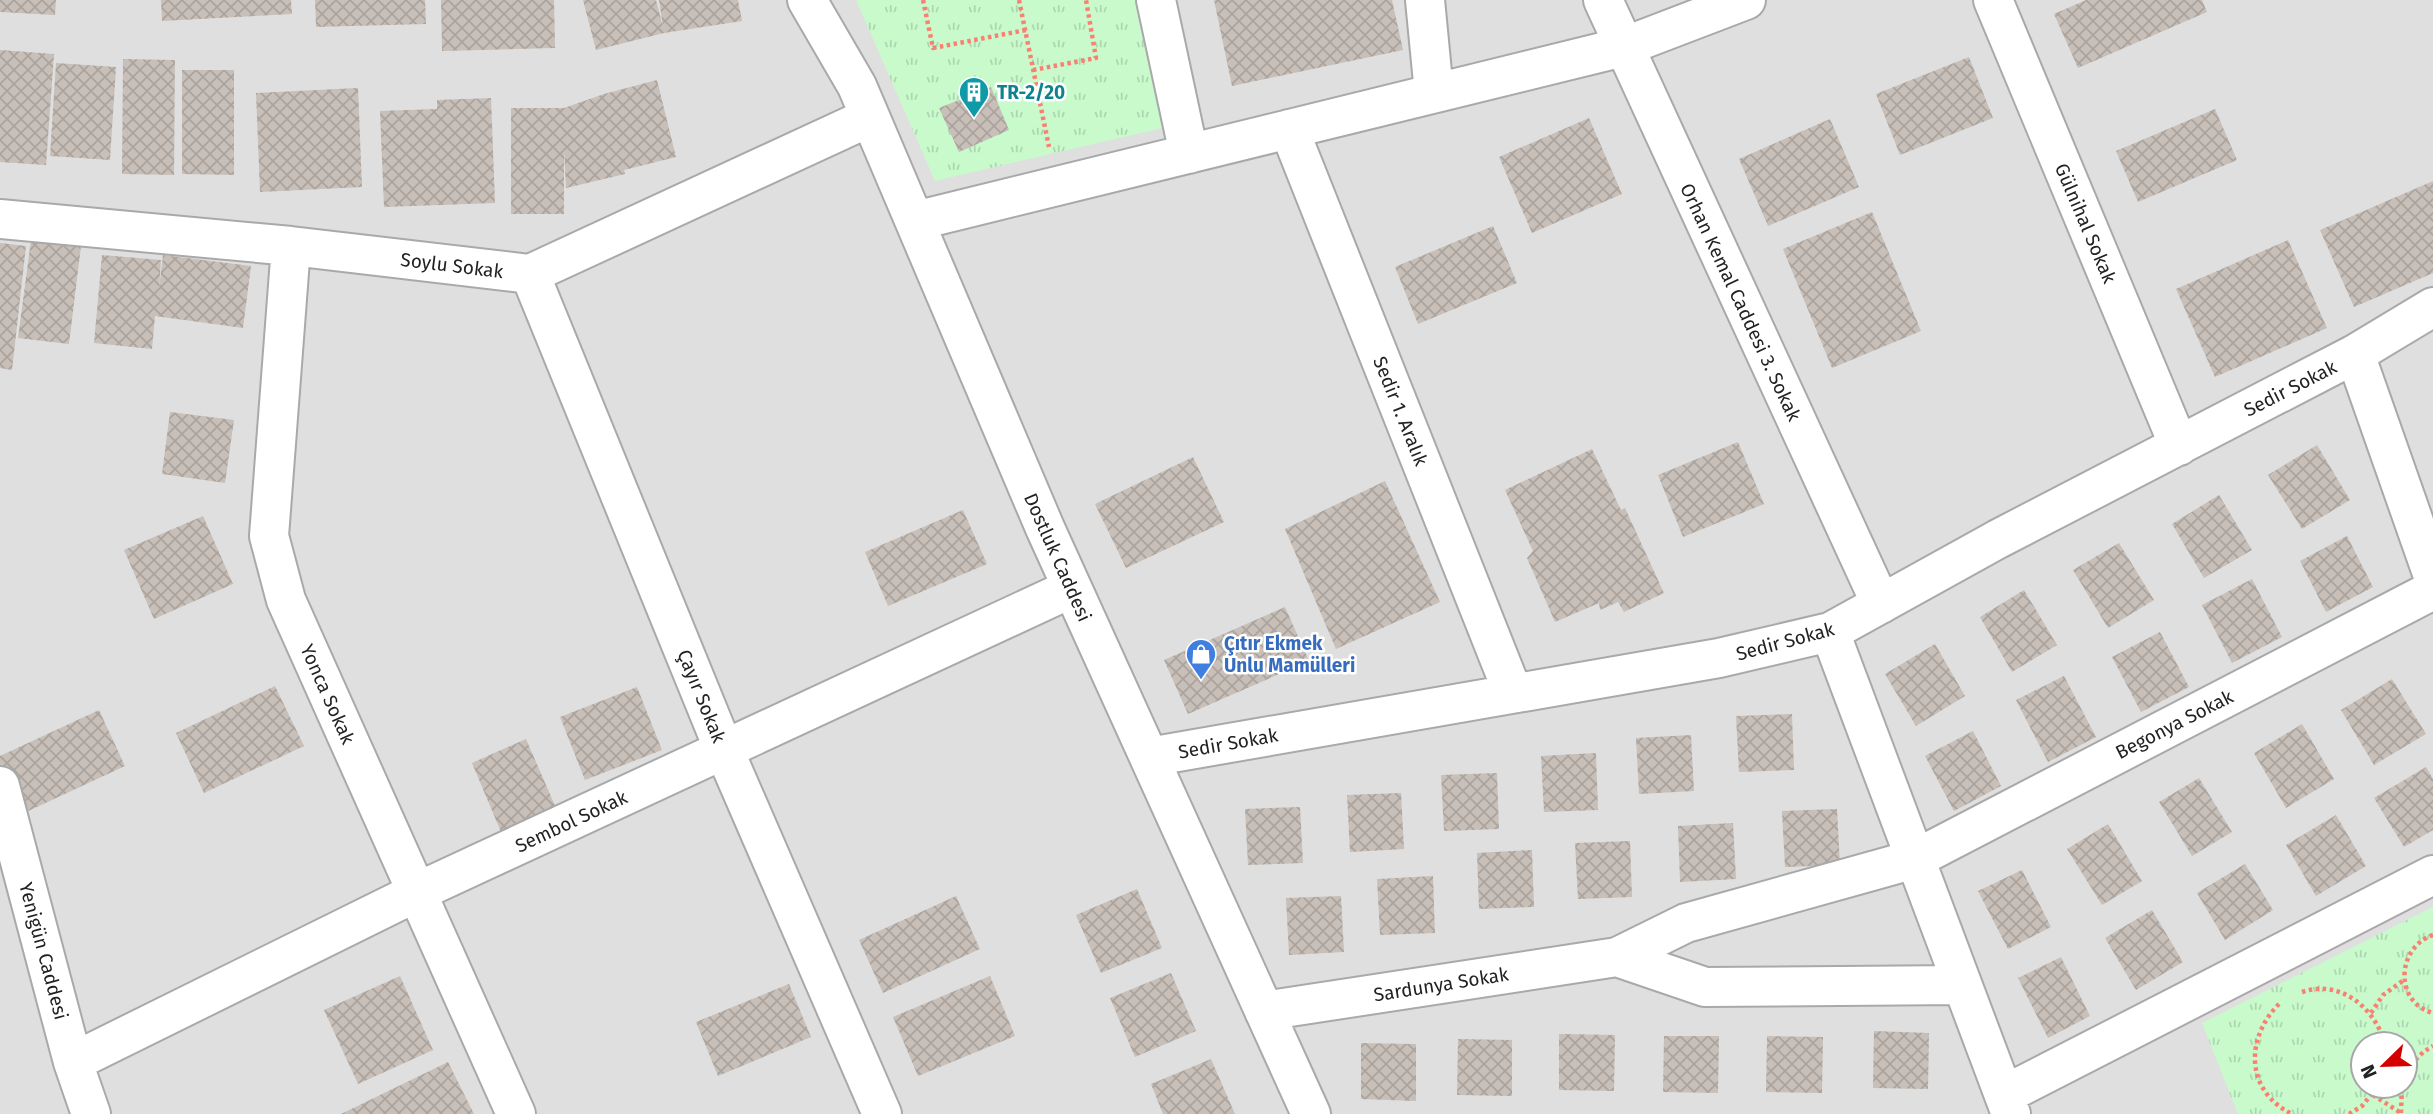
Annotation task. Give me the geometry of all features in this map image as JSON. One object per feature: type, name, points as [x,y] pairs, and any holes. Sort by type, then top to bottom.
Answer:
[{"type":"street","name":"Dostluk Caddesi","points":[[807,0],[857,86],[1072,588],[1311,1114]]},
{"type":"street","points":[[1156,0],[1189,153]]},
{"type":"street","points":[[1425,0],[1434,93]]},
{"type":"street","name":"Orhan Kemal Caddesi 3. Sokak","points":[[1603,0],[1881,604]]},
{"type":"street","points":[[915,221],[1623,47],[1746,0]]},
{"type":"street","name":"Gülnihal Sokak","points":[[1993,0],[2179,446]]},
{"type":"street","name":"Soylu Sokak","points":[[0,219],[291,246],[530,274],[870,117]]},
{"type":"street","name":"Sedir 1. Aralık","points":[[1289,129],[1513,693]]},
{"type":"street","name":"Yonca Sokak","points":[[291,246],[269,536],[286,600],[516,1114]]},
{"type":"street","name":"Çayır Sokak","points":[[530,274],[724,750],[882,1114]]},
{"type":"street","name":"Sedir Sokak","points":[[1149,757],[1719,658],[1830,632],[1998,539],[2355,354],[2433,307]]},
{"type":"street","points":[[2355,354],[2433,576]]},
{"type":"street","name":"Sembol Sokak","points":[[73,1062],[417,892],[1072,588]]},
{"type":"street","name":"Begonya Sokak","points":[[1915,859],[2433,590]]},
{"type":"street","points":[[1830,632],[2007,1105],[2433,875]]},
{"type":"street","name":"Yenigün Caddesi","points":[[0,786],[73,1062],[91,1114]]},
{"type":"street","name":"Sardunya Sokak","points":[[1264,1011],[1617,957],[1686,923],[1915,859]]},
{"type":"street","name":"Sardunya Sokak","points":[[1617,957],[1705,987],[1962,985]]},
{"type":"path","points":[[923,0],[933,48],[1026,30]]},
{"type":"path","points":[[1019,0],[1057,186]]},
{"type":"path","points":[[1033,70],[1096,58],[1086,0]]},
{"type":"path","points":[[2433,935],[2417,943],[2404,967],[2404,980],[2409,993],[2417,1004],[2433,1013]]},
{"type":"path","points":[[2371,1013],[2383,995],[2404,980]]},
{"type":"path","points":[[2293,995],[2326,989],[2343,993],[2358,1001],[2371,1013],[2381,1030]]},
{"type":"path","points":[[2286,999],[2266,1017],[2258,1032],[2255,1066],[2260,1082],[2270,1097],[2282,1109],[2292,1114]]},
{"type":"path","points":[[2419,1057],[2433,1046]]},
{"type":"path","points":[[2349,1114],[2368,1100]]},
{"type":"path","points":[[2381,1100],[2401,1113]]},
{"type":"shaded area","points":[[0,0],[2433,0],[2433,1114],[0,1114]]},
{"type":"green space","points":[[856,0],[1135,0],[1162,128],[935,181]]},
{"type":"green space","points":[[2433,907],[2433,1114],[2238,1114],[2202,1023]]},
{"type":"building","points":[[0,0],[56,0],[55,15],[0,12]]},
{"type":"building","points":[[161,0],[291,0],[292,14],[162,21]]},
{"type":"building","points":[[315,0],[425,0],[426,24],[316,27]]},
{"type":"building","points":[[441,0],[554,0],[555,48],[442,51]]},
{"type":"building","points":[[583,0],[656,0],[663,27],[659,0],[738,0],[742,21],[664,33],[596,50]]},
{"type":"building","points":[[1214,0],[1392,0],[1403,50],[1232,86]]},
{"type":"building","points":[[2086,0],[2202,0],[2207,12],[2078,68],[2054,14]]},
{"type":"building","points":[[0,50],[54,54],[46,165],[0,162]]},
{"type":"building","points":[[1969,57],[1993,118],[1900,155],[1876,94]]},
{"type":"building","points":[[123,59],[175,60],[174,175],[122,174]]},
{"type":"building","points":[[56,63],[116,67],[110,160],[50,156]]},
{"type":"building","points":[[182,70],[234,70],[234,175],[182,174]]},
{"type":"building","points":[[657,80],[676,157],[624,170],[625,174],[566,188],[564,148],[564,214],[511,214],[511,108],[564,108]]},
{"type":"building","name":"TR-2/20","points":[[991,87],[1009,130],[959,152],[939,108]]},
{"type":"building","points":[[358,88],[362,187],[260,192],[256,93]]},
{"type":"building","points":[[491,98],[495,203],[384,207],[380,111],[437,109],[437,100]]},
{"type":"building","points":[[2215,109],[2237,160],[2138,202],[2116,151]]},
{"type":"building","points":[[1589,118],[1622,194],[1532,233],[1499,157]]},
{"type":"building","points":[[1830,119],[1859,187],[1768,226],[1739,159]]},
{"type":"building","points":[[2433,181],[2433,273],[2354,307],[2320,230]]},
{"type":"building","points":[[1872,212],[1921,331],[1832,368],[1783,249]]},
{"type":"building","points":[[1493,226],[1517,283],[1418,324],[1395,267]]},
{"type":"building","points":[[31,240],[81,246],[69,344],[18,338]]},
{"type":"building","points":[[2288,240],[2327,328],[2215,377],[2176,289]]},
{"type":"building","points":[[0,243],[26,246],[12,370],[0,368]]},
{"type":"building","points":[[102,255],[161,260],[159,289],[163,255],[251,266],[243,328],[155,316],[152,349],[94,343]]},
{"type":"building","points":[[170,412],[234,420],[225,483],[162,474]]},
{"type":"building","points":[[1738,442],[1764,504],[1683,537],[1658,475]]},
{"type":"building","points":[[2317,445],[2350,500],[2302,529],[2268,475]]},
{"type":"building","points":[[1592,449],[1621,510],[1625,508],[1664,593],[1624,612],[1618,602],[1600,610],[1599,603],[1555,622],[1527,558],[1533,551],[1505,490]]},
{"type":"building","points":[[1193,457],[1224,522],[1126,568],[1095,504]]},
{"type":"building","points":[[1385,481],[1440,602],[1336,649],[1285,529]]},
{"type":"building","points":[[2219,495],[2252,550],[2204,578],[2172,524]]},
{"type":"building","points":[[963,510],[987,564],[888,606],[865,552]]},
{"type":"building","points":[[203,516],[233,584],[154,619],[124,550]]},
{"type":"building","points":[[2347,536],[2373,587],[2326,612],[2300,561]]},
{"type":"building","points":[[2119,543],[2154,600],[2108,628],[2073,570]]},
{"type":"building","points":[[2252,579],[2282,637],[2232,663],[2202,605]]},
{"type":"building","points":[[2024,590],[2057,645],[2012,672],[1980,617]]},
{"type":"building","points":[[1285,607],[1309,661],[1188,714],[1164,660]]},
{"type":"building","points":[[2160,632],[2189,687],[2141,712],[2112,657]]},
{"type":"building","points":[[1935,644],[1965,696],[1916,726],[1885,674]]},
{"type":"building","points":[[2064,676],[2096,737],[2048,762],[2016,700]]},
{"type":"building","points":[[2392,679],[2426,734],[2374,765],[2341,710]]},
{"type":"building","points":[[275,686],[304,746],[204,793],[176,733]]},
{"type":"building","points":[[637,687],[662,750],[585,780],[560,717]]},
{"type":"building","points":[[99,710],[125,766],[24,813],[0,764],[0,756]]},
{"type":"building","points":[[1792,714],[1794,770],[1739,772],[1736,716]]},
{"type":"building","points":[[2302,724],[2334,779],[2286,808],[2254,753]]},
{"type":"building","points":[[1973,731],[2001,786],[1954,811],[1925,756]]},
{"type":"building","points":[[1691,735],[1694,791],[1639,794],[1636,738]]},
{"type":"building","points":[[526,739],[556,808],[501,832],[472,763]]},
{"type":"building","points":[[1596,753],[1598,810],[1544,812],[1541,756]]},
{"type":"building","points":[[2426,767],[2433,779],[2433,830],[2404,847],[2374,798]]},
{"type":"building","points":[[1497,773],[1499,829],[1444,831],[1441,775]]},
{"type":"building","points":[[2199,778],[2232,832],[2192,856],[2159,802]]},
{"type":"building","points":[[1401,793],[1404,849],[1350,852],[1347,795]]},
{"type":"building","points":[[1300,807],[1303,863],[1248,865],[1245,809]]},
{"type":"building","points":[[1837,809],[1840,865],[1785,867],[1782,811]]},
{"type":"building","points":[[2336,815],[2366,866],[2316,896],[2286,845]]},
{"type":"building","points":[[1733,823],[1736,879],[1680,882],[1678,826]]},
{"type":"building","points":[[2108,824],[2142,881],[2102,905],[2067,849]]},
{"type":"building","points":[[1630,841],[1632,897],[1578,899],[1575,843]]},
{"type":"building","points":[[1532,850],[1534,907],[1479,909],[1477,853]]},
{"type":"building","points":[[2245,864],[2273,910],[2225,940],[2197,893]]},
{"type":"building","points":[[2022,870],[2051,927],[2008,949],[1978,891]]},
{"type":"building","points":[[1433,876],[1435,933],[1380,935],[1377,879]]},
{"type":"building","points":[[1137,889],[1162,948],[1101,973],[1076,915]]},
{"type":"building","points":[[956,896],[980,949],[883,993],[859,940]]},
{"type":"building","points":[[1341,896],[1344,952],[1289,955],[1286,898]]},
{"type":"building","points":[[2152,910],[2183,962],[2136,990],[2105,938]]},
{"type":"building","points":[[2061,957],[2090,1016],[2048,1038],[2018,978]]},
{"type":"building","points":[[1171,973],[1196,1031],[1135,1057],[1110,998]]},
{"type":"building","points":[[400,976],[433,1050],[358,1084],[324,1010]]},
{"type":"building","points":[[990,976],[1015,1036],[918,1076],[893,1017]]},
{"type":"building","points":[[789,984],[811,1037],[718,1076],[696,1022]]},
{"type":"building","points":[[1874,1031],[1929,1033],[1928,1089],[1873,1088]]},
{"type":"building","points":[[1559,1034],[1615,1035],[1614,1091],[1559,1090]]},
{"type":"building","points":[[1664,1036],[1719,1036],[1718,1093],[1663,1092]]},
{"type":"building","points":[[1767,1036],[1823,1037],[1822,1093],[1766,1092]]},
{"type":"building","points":[[1458,1039],[1512,1040],[1512,1096],[1457,1095]]},
{"type":"building","points":[[1361,1043],[1416,1044],[1416,1101],[1361,1099]]},
{"type":"building","points":[[1211,1059],[1235,1114],[1163,1114],[1151,1084]]},
{"type":"building","points":[[448,1062],[474,1114],[341,1114]]},
{"type":"place","name":"TR-2/20","points":[[974,119]]},
{"type":"place","name":"Çıtır Ekmek Unlu Mamülleri","points":[[1201,681]]}]
